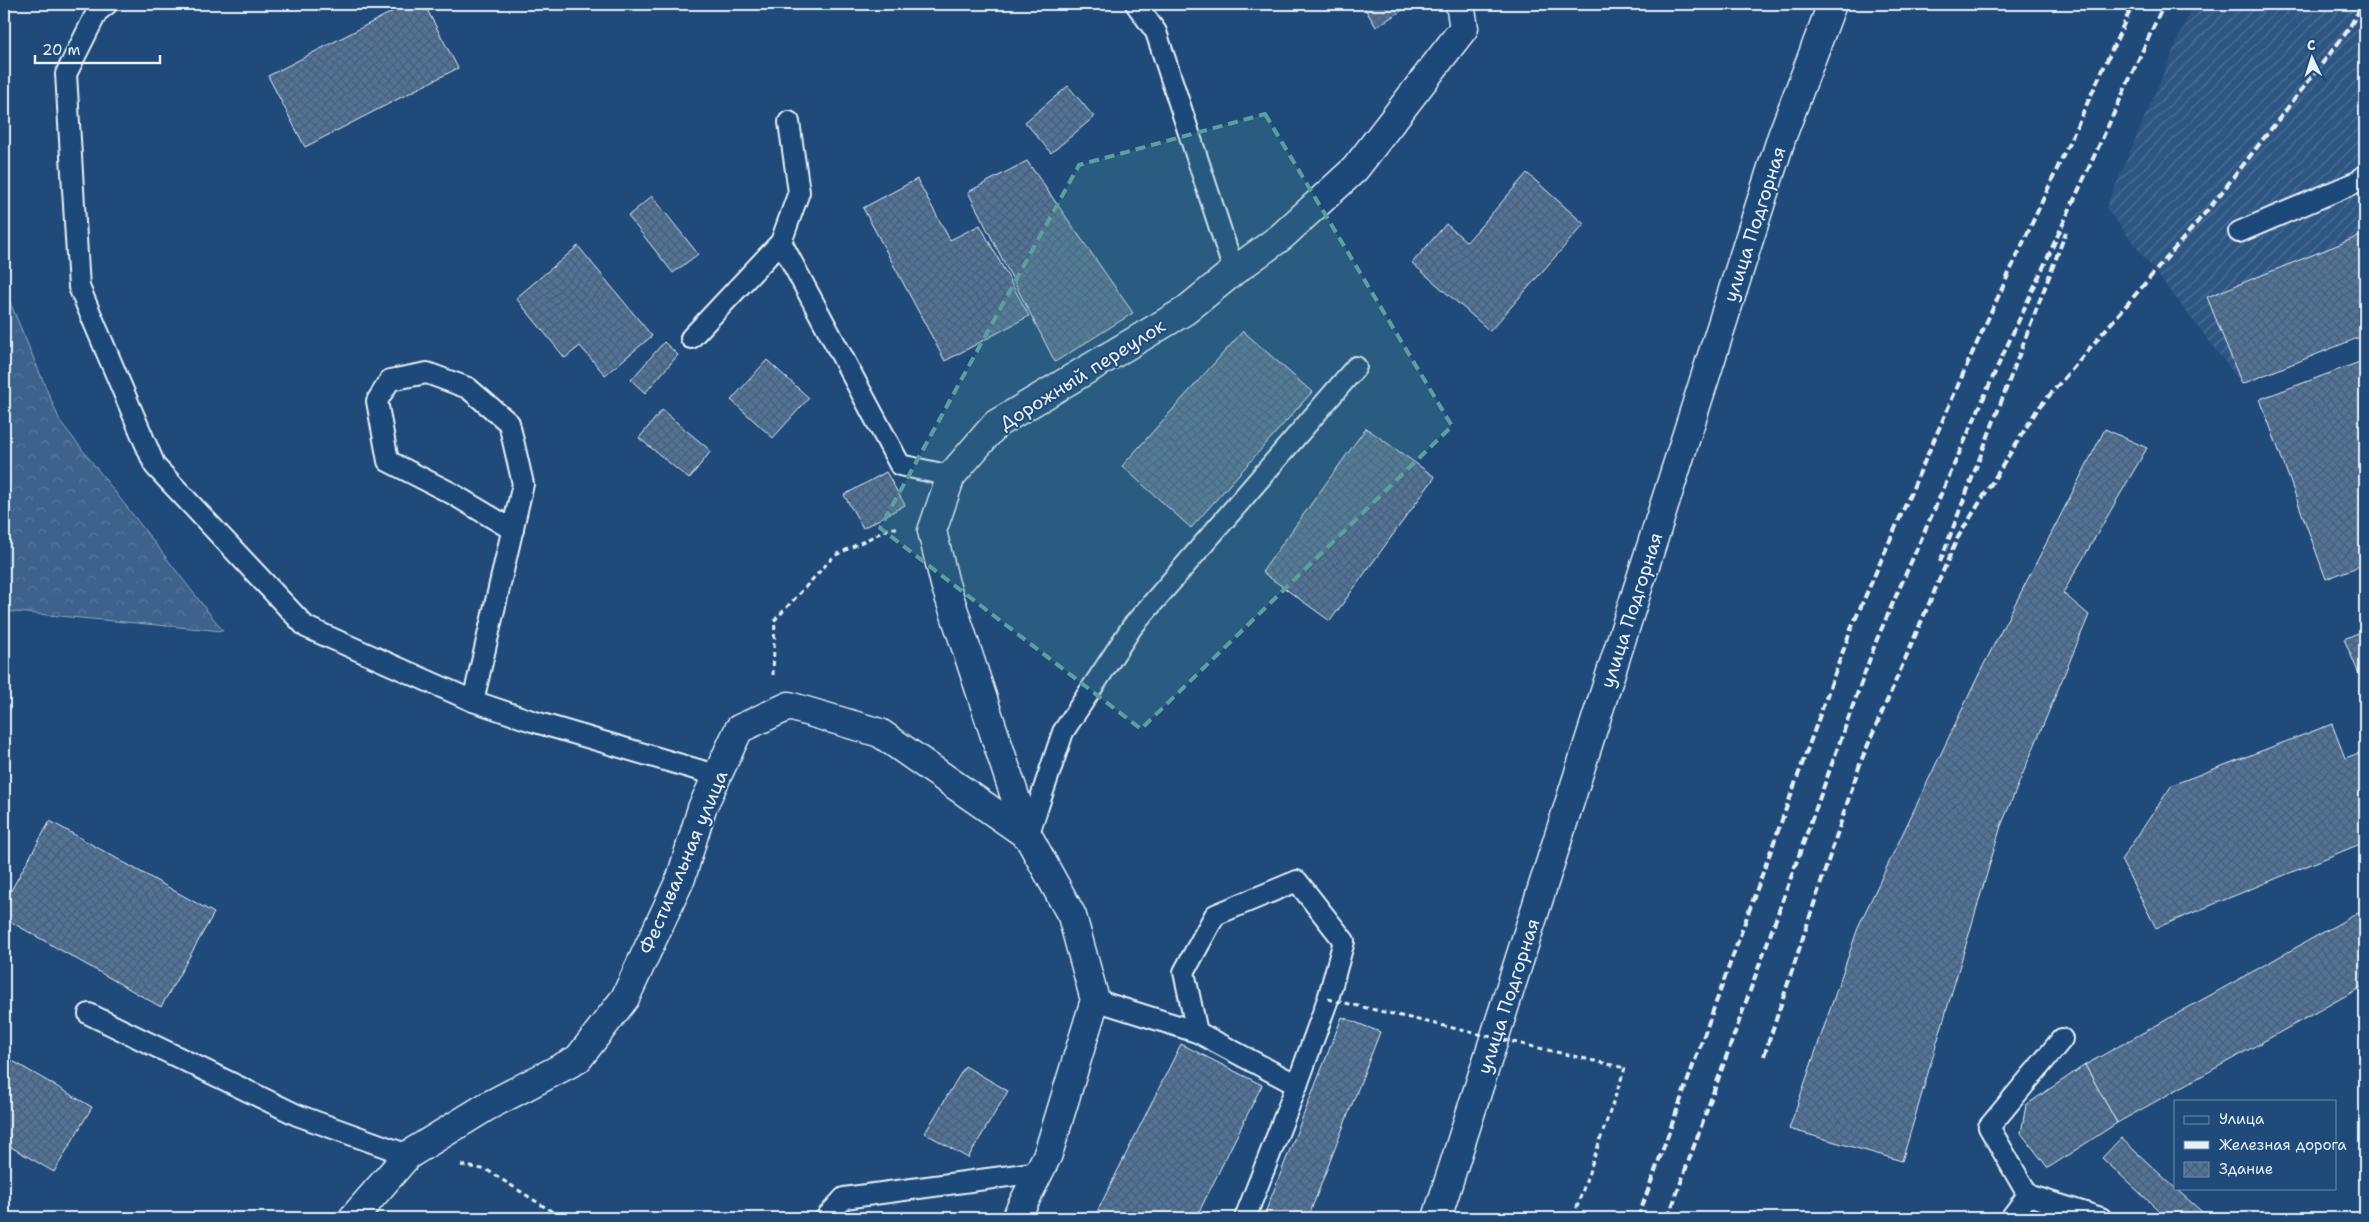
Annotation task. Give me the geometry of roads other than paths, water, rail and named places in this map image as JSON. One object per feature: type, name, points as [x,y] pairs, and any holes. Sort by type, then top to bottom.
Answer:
[{"type":"street","name":"Дорожный переулок","points":[[1028,836],[945,584],[932,530],[951,476],[996,424],[1185,311],[1234,271],[1281,237],[1355,169],[1464,28],[1460,4]]},
{"type":"street","name":"улица Подгорная","points":[[1437,1218],[1779,146],[1832,4]]},
{"type":"street","name":"Фестивальная улица","points":[[353,1218],[408,1155],[486,1107],[578,1059],[625,998],[681,878],[702,808],[719,776],[739,729],[789,706],[880,733],[1028,836]]},
{"type":"street","points":[[1016,1218],[1048,1154],[1095,1000],[1072,916],[1028,836]]},
{"type":"lane","points":[[108,4],[97,12],[66,74],[79,287],[155,466],[306,627],[472,701],[532,722],[719,776]]},
{"type":"lane","points":[[1136,4],[1156,32],[1234,271]]},
{"type":"lane","points":[[691,338],[781,242],[799,192],[789,122]]},
{"type":"lane","points":[[2239,232],[2359,181],[2365,175]]},
{"type":"lane","points":[[781,242],[900,464],[951,476]]},
{"type":"lane","points":[[1028,836],[1063,732],[1132,627],[1356,367]]},
{"type":"lane","points":[[472,701],[513,530],[523,484],[509,423],[468,388],[427,373],[390,380],[378,401],[388,461],[451,493],[513,530]]},
{"type":"lane","points":[[1198,1032],[1184,972],[1215,915],[1296,881],[1344,941],[1328,999],[1244,1218]]},
{"type":"lane","points":[[1095,1000],[1198,1032],[1296,1085]]},
{"type":"lane","points":[[89,1014],[297,1115],[408,1155]]},
{"type":"lane","points":[[2062,1039],[1989,1127],[2028,1195],[2101,1218]]},
{"type":"lane","points":[[826,1218],[844,1198],[1039,1172]]},
{"type":"lane","points":[[2011,1218],[2028,1195]]},
{"type":"railway","points":[[1638,1218],[1851,629],[1970,358],[2133,4]]},
{"type":"railway","points":[[1668,1218],[1877,639],[1996,370],[2164,4]]},
{"type":"railway","points":[[1764,1056],[1861,761],[1957,539],[2037,410],[2211,206],[2346,33],[2363,4]]},
{"type":"railway","points":[[1940,562],[2066,232]]}]
